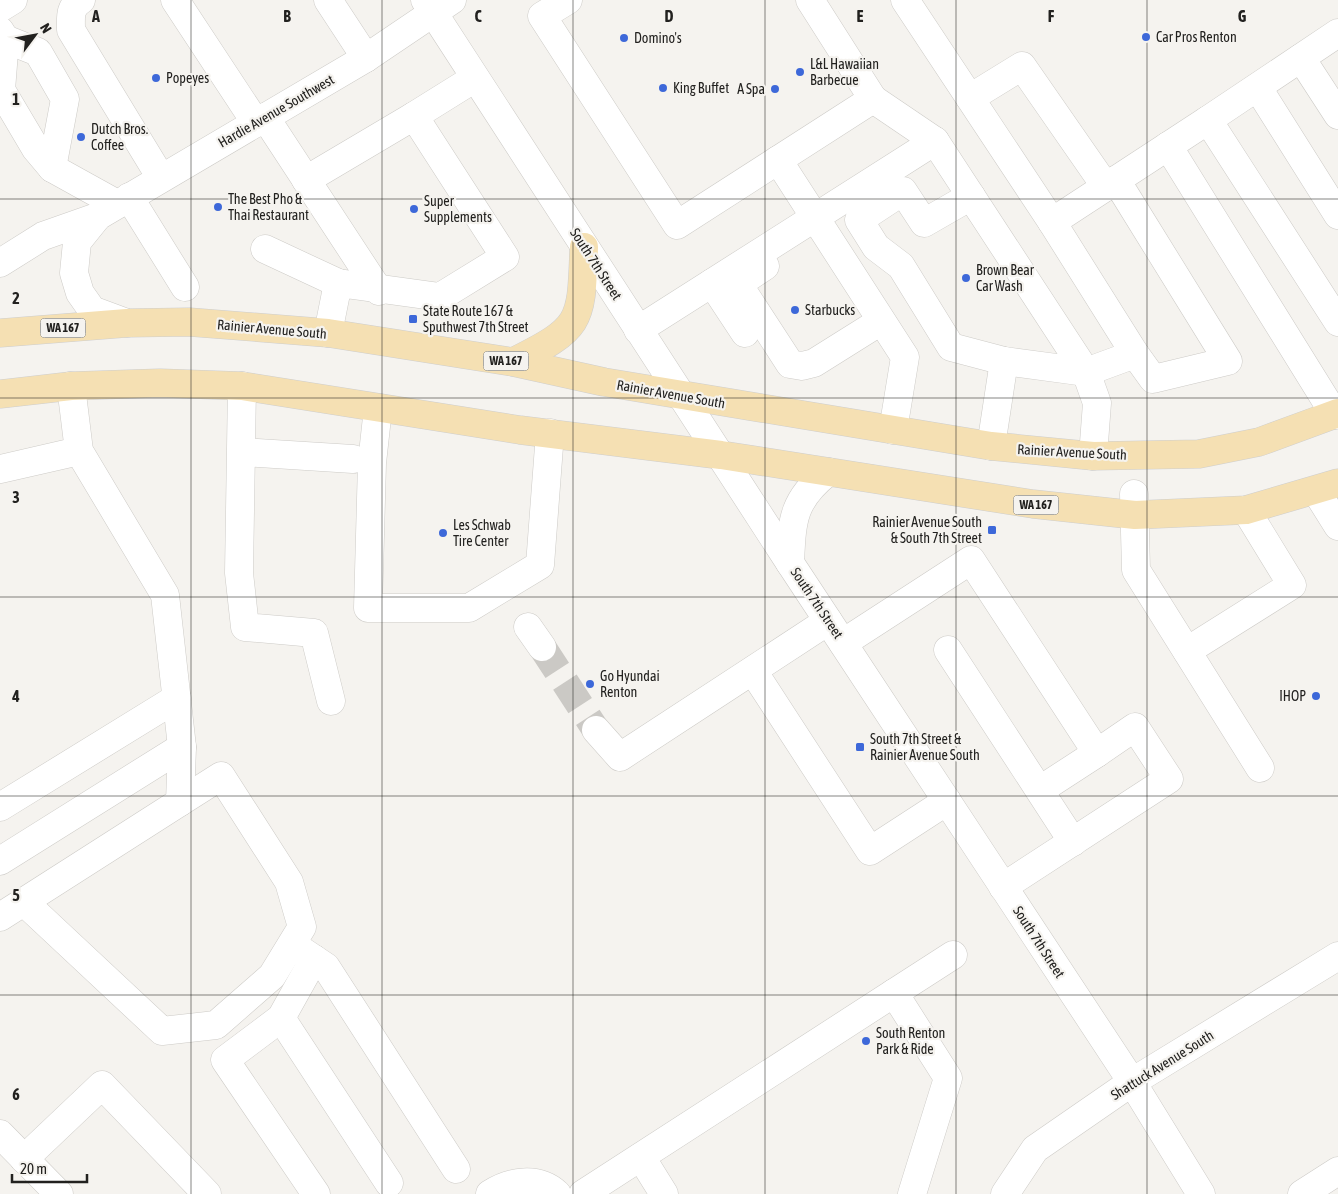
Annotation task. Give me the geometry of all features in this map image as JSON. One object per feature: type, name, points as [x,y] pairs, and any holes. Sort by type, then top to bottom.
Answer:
[{"type":"main road","points":[[513,362],[550,343],[570,326],[579,311],[582,299],[584,246]]},
{"type":"main road","name":"Rainier Avenue South","points":[[0,334],[127,323],[190,322],[328,333],[513,362],[604,382],[683,396],[991,446],[1093,456],[1199,454],[1259,442],[1337,414]]},
{"type":"main road","name":"WA 167","points":[[0,394],[71,386],[160,383],[242,386],[550,433],[721,455],[1033,504],[1135,504],[1246,510],[1327,487]]},
{"type":"street","points":[[0,8],[13,0]]},
{"type":"street","points":[[80,0],[74,4],[70,12],[72,30],[161,178]]},
{"type":"street","points":[[176,0],[306,180],[379,291]]},
{"type":"street","points":[[328,0],[366,58]]},
{"type":"street","points":[[568,0],[542,16],[677,225],[873,98]]},
{"type":"street","points":[[810,0],[873,98],[934,141],[1086,372],[1097,403],[1093,456]]},
{"type":"street","points":[[905,0],[1052,222],[1152,379],[1228,361],[1111,183],[1022,66],[970,98]]},
{"type":"street","name":"Hardie Avenue Southwest","points":[[0,263],[44,236],[115,206],[366,58],[436,4]]},
{"type":"street","name":"South 7th Street","points":[[436,4],[475,78],[790,563],[1132,1082],[1201,1194]]},
{"type":"street","points":[[1052,222],[1258,88],[1338,33]]},
{"type":"street","points":[[52,168],[65,100],[38,52],[2,35],[1,90],[36,149],[52,168],[115,206],[185,287]]},
{"type":"street","points":[[1301,58],[1337,112]]},
{"type":"street","points":[[306,180],[475,78]]},
{"type":"street","points":[[1258,88],[1338,215]]},
{"type":"street","points":[[265,249],[338,283],[379,291],[440,298],[505,257],[414,116]]},
{"type":"street","points":[[1208,120],[1338,322]]},
{"type":"street","points":[[881,321],[814,363],[802,366],[790,364],[738,284],[934,141]]},
{"type":"street","points":[[1168,146],[1337,414]]},
{"type":"street","points":[[778,160],[905,358],[893,430]]},
{"type":"street","points":[[971,196],[924,222],[903,191],[859,220],[876,247],[901,266],[951,347],[1004,361],[1086,372],[1135,354]]},
{"type":"street","name":"Hardie Avenue Southwest","points":[[115,206],[77,242],[74,273],[80,293],[92,310],[127,323]]},
{"type":"street","points":[[638,330],[712,283],[818,224]]},
{"type":"street","points":[[328,333],[338,283]]},
{"type":"street","points":[[712,283],[745,334]]},
{"type":"street","points":[[991,446],[1004,361]]},
{"type":"street","points":[[71,386],[79,452],[165,595],[182,746],[180,802]]},
{"type":"street","points":[[242,386],[239,573],[245,627],[314,633],[331,701]]},
{"type":"street","points":[[378,408],[372,463],[368,608],[469,608],[540,565],[550,433]]},
{"type":"street","points":[[0,469],[79,452]]},
{"type":"street","points":[[242,452],[353,459]]},
{"type":"street","points":[[790,563],[792,523],[802,499],[816,482],[828,472]]},
{"type":"street","points":[[1327,487],[1338,526]]},
{"type":"street","points":[[1135,504],[1136,570],[1260,768]]},
{"type":"street","points":[[1187,651],[1292,585],[1246,510]]},
{"type":"street","points":[[596,730],[620,757],[753,671],[836,632],[971,560],[1097,753]]},
{"type":"street","points":[[948,650],[1073,842]]},
{"type":"street","points":[[753,671],[870,851],[947,802]]},
{"type":"street","points":[[0,807],[177,698]]},
{"type":"street","points":[[1004,887],[1169,779],[1136,727],[1040,790]]},
{"type":"street","points":[[0,861],[182,746]]},
{"type":"street","points":[[0,917],[221,776],[289,882],[302,927],[272,976],[216,1025],[162,1031],[24,902]]},
{"type":"street","points":[[292,944],[326,967],[456,1169]]},
{"type":"street","points":[[583,1194],[952,955]]},
{"type":"street","name":"Shattuck Avenue South","points":[[1005,1194],[1035,1149],[1132,1082],[1338,956]]},
{"type":"street","points":[[314,959],[281,1018],[225,1060],[316,1194]]},
{"type":"street","points":[[894,993],[948,1078],[912,1194]]},
{"type":"street","points":[[281,1018],[388,1183]]},
{"type":"street","points":[[24,1158],[102,1085],[207,1194]]},
{"type":"street","points":[[0,1134],[59,1194]]},
{"type":"street","points":[[641,1157],[664,1194]]},
{"type":"street","points":[[1302,1194],[1338,1171]]},
{"type":"street","points":[[490,1194],[498,1188],[521,1181],[550,1187],[557,1194]]},
{"type":"tunnel","points":[[542,647],[596,730]]},
{"type":"place","name":"Car Pros Renton","points":[[1146,37]]},
{"type":"place","name":"Domino's","points":[[624,38]]},
{"type":"place","name":"L&L Hawaiian Barbecue","points":[[800,72]]},
{"type":"place","name":"Popeyes","points":[[156,78]]},
{"type":"place","name":"King Buffet","points":[[663,88]]},
{"type":"place","name":"A Spa","points":[[775,89]]},
{"type":"place","name":"Dutch Bros. Coffee","points":[[81,137]]},
{"type":"place","name":"The Best Pho & Thai Restaurant","points":[[218,207]]},
{"type":"place","name":"Super Supplements","points":[[414,209]]},
{"type":"place","name":"Brown Bear Car Wash","points":[[966,278]]},
{"type":"place","name":"Starbucks","points":[[795,310]]},
{"type":"place","name":"State Route 167 & Sputhwest 7th Street","points":[[413,319]]},
{"type":"place","name":"Rainier Avenue South & South 7th Street","points":[[992,530]]},
{"type":"place","name":"Les Schwab Tire Center","points":[[443,533]]},
{"type":"place","name":"Go Hyundai Renton","points":[[590,684]]},
{"type":"place","name":"IHOP","points":[[1316,696]]},
{"type":"place","name":"South 7th Street & Rainier Avenue South","points":[[860,747]]},
{"type":"place","name":"South Renton Park & Ride","points":[[866,1041]]}]
